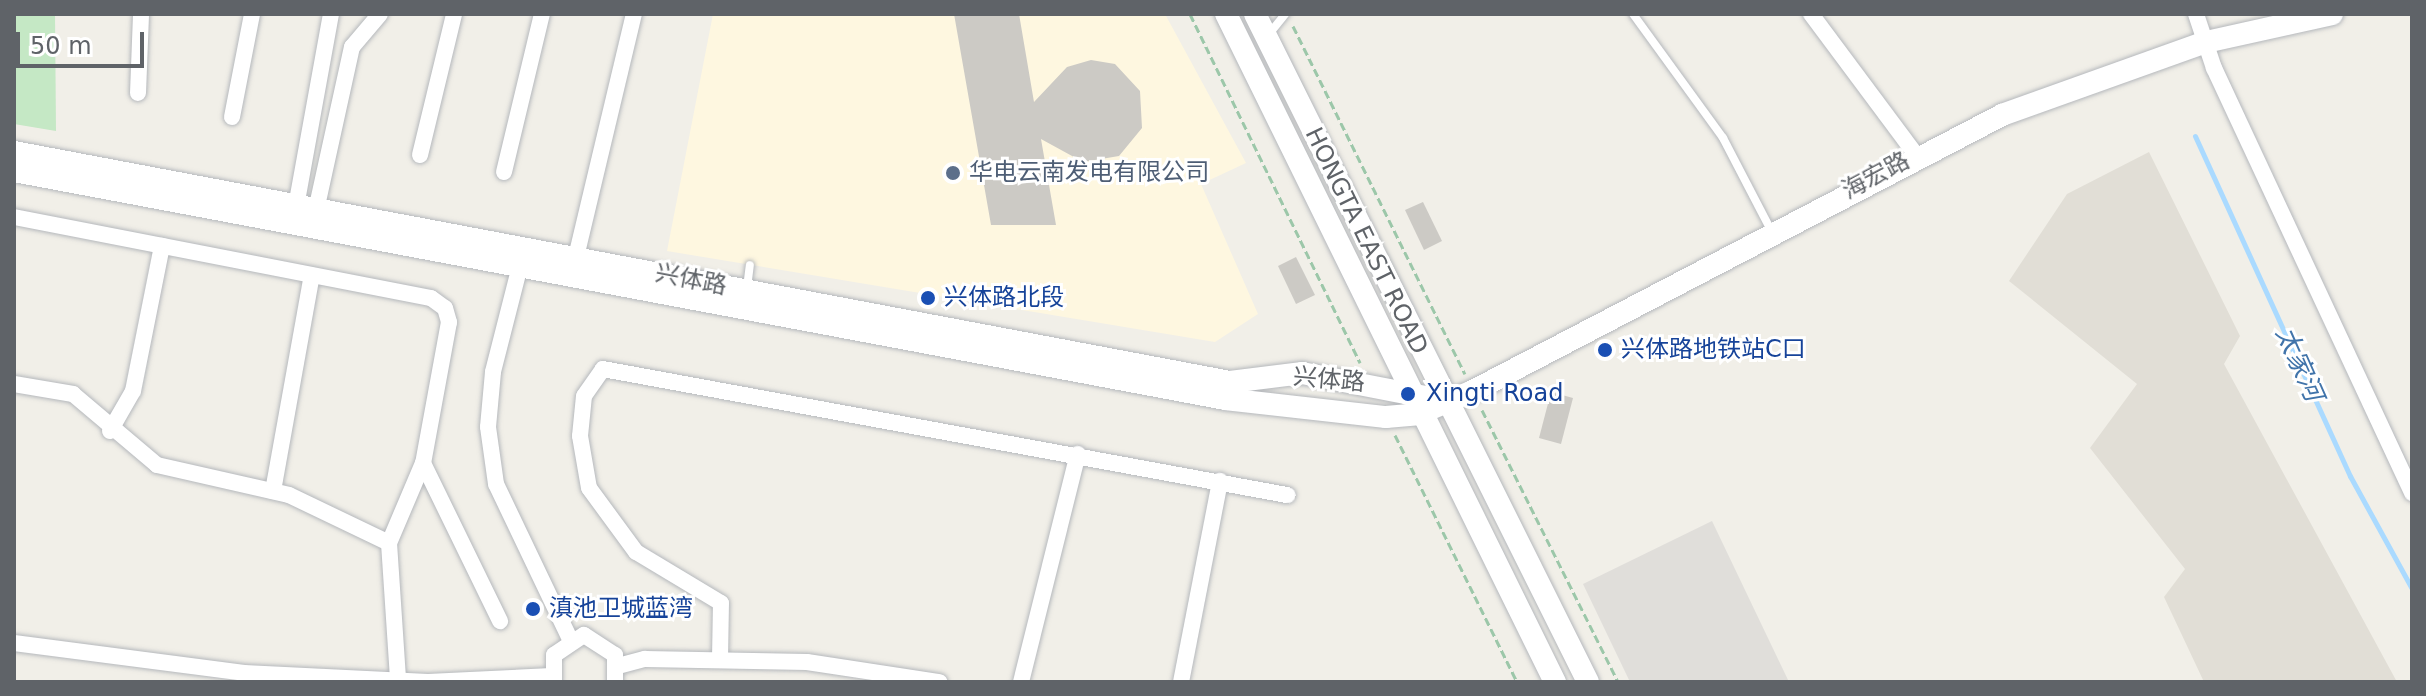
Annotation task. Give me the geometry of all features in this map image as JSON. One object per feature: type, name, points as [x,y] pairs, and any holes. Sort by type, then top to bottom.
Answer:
[{"type":"street","points":[[138,93],[141,14]]},
{"type":"street","points":[[232,117],[252,14]]},
{"type":"street","points":[[295,212],[331,14]]},
{"type":"street","points":[[317,206],[352,47],[380,14]]},
{"type":"street","points":[[420,155],[454,14]]},
{"type":"street","points":[[504,172],[542,14]]},
{"type":"street","points":[[576,257],[634,14]]},
{"type":"street","name":"HONGTA EAST ROAD","points":[[1226,14],[1407,394],[1555,682]]},
{"type":"street","name":"HONGTA EAST ROAD","points":[[1255,14],[1588,682]]},
{"type":"street","points":[[1811,14],[1916,155]]},
{"type":"street","points":[[2196,14],[2412,493]]},
{"type":"street","name":"海宏路","points":[[1446,401],[1473,391],[1916,155],[2084,80],[2206,42],[2332,14]]},
{"type":"street","name":"兴体路","points":[[14,152],[295,212],[522,255],[1225,399],[1386,417],[1418,414],[1446,401]]},
{"type":"street","name":"兴体路","points":[[14,171],[295,212],[317,206],[522,255],[576,257],[745,300],[1230,382],[1302,373],[1369,382],[1407,394],[1446,401]]},
{"type":"street","points":[[14,217],[431,298],[445,308],[449,322],[423,463],[389,543],[398,680]]},
{"type":"street","points":[[110,431],[133,391],[162,246]]},
{"type":"street","points":[[522,255],[493,372],[488,427],[496,484],[570,639]]},
{"type":"street","points":[[273,491],[312,275]]},
{"type":"street","points":[[720,659],[721,603],[636,552],[589,488],[580,436],[584,396],[603,369],[1078,454],[1287,495]]},
{"type":"street","points":[[14,384],[73,394],[110,431],[157,465],[273,491],[389,543]]},
{"type":"street","points":[[1021,682],[1078,454]]},
{"type":"street","points":[[423,463],[500,621]]},
{"type":"street","points":[[1181,682],[1220,481]]},
{"type":"street","points":[[570,639],[605,643],[616,674],[720,659],[807,662],[940,682]]},
{"type":"street","points":[[14,643],[244,673],[398,680],[553,679],[554,655],[570,639]]},
{"type":"lane","points":[[1266,38],[1286,14]]},
{"type":"lane","points":[[1633,14],[1723,138],[1772,232]]},
{"type":"lane","points":[[745,300],[750,265]]},
{"type":"path","points":[[1190,14],[1369,382]]},
{"type":"path","points":[[1286,14],[1618,682]]},
{"type":"path","points":[[1386,417],[1517,682]]},
{"type":"shaded area","name":"华电云南发电有限公司","points":[[713,14],[1165,14],[1246,163],[1201,184],[1258,314],[1215,342],[667,251]]},
{"type":"shaded area","points":[[2149,152],[2240,336],[2224,364],[2397,682],[2204,682],[2164,597],[2185,569],[2090,448],[2137,384],[2009,281],[2067,194]]},
{"type":"shaded area","points":[[1712,521],[1789,682],[1630,682],[1583,584]]},
{"type":"green space","points":[[14,14],[55,14],[56,131],[14,124]]},
{"type":"building","points":[[954,14],[1019,14],[1034,102],[1067,67],[1091,60],[1115,64],[1140,91],[1142,128],[1119,156],[1083,162],[1041,139],[1056,225],[991,225]]},
{"type":"building","points":[[1423,202],[1442,241],[1424,250],[1405,210]]},
{"type":"building","points":[[1296,257],[1315,295],[1296,304],[1278,266]]},
{"type":"building","points":[[1551,392],[1573,398],[1561,444],[1539,438]]},
{"type":"waterway","name":"太家河","points":[[2195,136],[2350,476],[2412,589]]},
{"type":"place","name":"华电云南发电有限公司","points":[[953,173]]},
{"type":"place","name":"兴体路北段","points":[[928,298]]},
{"type":"place","name":"兴体路地铁站C口","points":[[1605,350]]},
{"type":"place","name":"Xingti Road","points":[[1408,394]]},
{"type":"place","name":"滇池卫城蓝湾","points":[[533,609]]}]
